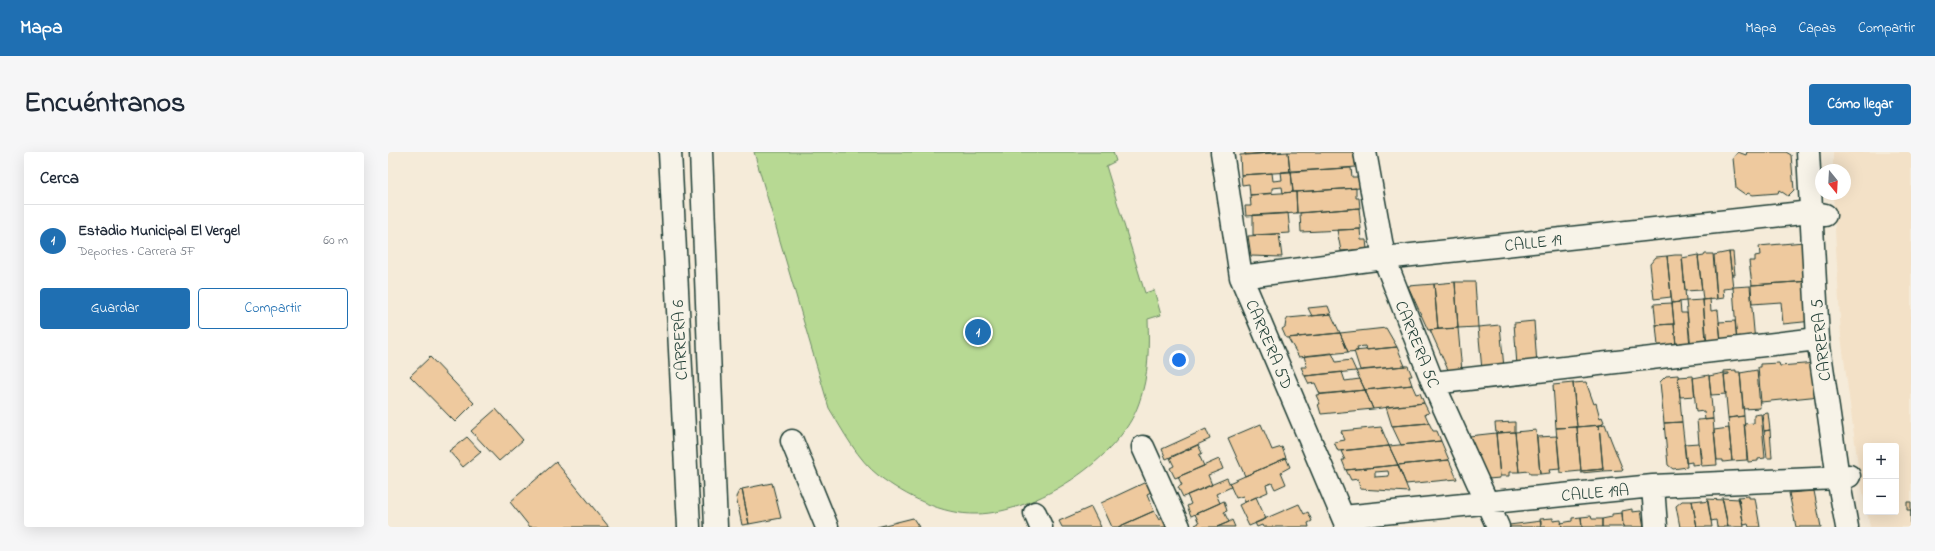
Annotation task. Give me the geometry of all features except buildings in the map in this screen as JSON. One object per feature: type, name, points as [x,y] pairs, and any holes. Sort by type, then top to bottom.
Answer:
[{"type":"street","name":"CARRERA 6","points":[[670,152],[689,527]]},
{"type":"street","name":"CARRERA 6","points":[[701,152],[716,527]]},
{"type":"street","name":"CARRERA 5D","points":[[1222,152],[1241,277],[1345,522]]},
{"type":"street","name":"CARRERA 5C","points":[[1365,152],[1384,258],[1432,383],[1488,502],[1498,527]]},
{"type":"street","name":"CARRERA 5","points":[[1808,152],[1820,207],[1847,527]]},
{"type":"street","points":[[1823,152],[1824,164]]},
{"type":"street","name":"CALLE 19","points":[[1241,277],[1384,258],[1820,207]]},
{"type":"street","name":"CARRERA 5","points":[[1820,207],[1818,339],[1843,477],[1860,527]]},
{"type":"street","points":[[1432,383],[1818,339]]},
{"type":"street","points":[[792,441],[827,527]]},
{"type":"street","points":[[1143,447],[1179,527]]},
{"type":"street","name":"CALLE 19A","points":[[1345,522],[1488,502],[1653,486],[1843,477]]},
{"type":"street","points":[[1653,486],[1656,527]]},
{"type":"shaded area","points":[[1833,152],[1911,152],[1911,527],[1870,527],[1868,515],[1899,515],[1899,443],[1863,443],[1863,493],[1841,336],[1833,200],[1851,200],[1851,164],[1833,164]]},
{"type":"green space","points":[[754,152],[1113,152],[1116,161],[1106,166],[1145,293],[1154,290],[1161,315],[1148,319],[1148,361],[1145,382],[1139,403],[1129,424],[1114,444],[1095,462],[1073,479],[1049,493],[1024,504],[1000,511],[977,514],[938,508],[901,491],[879,476],[858,454],[829,408]]},
{"type":"place","name":"Estadio Municipal El Vergel","points":[[978,332]]}]
